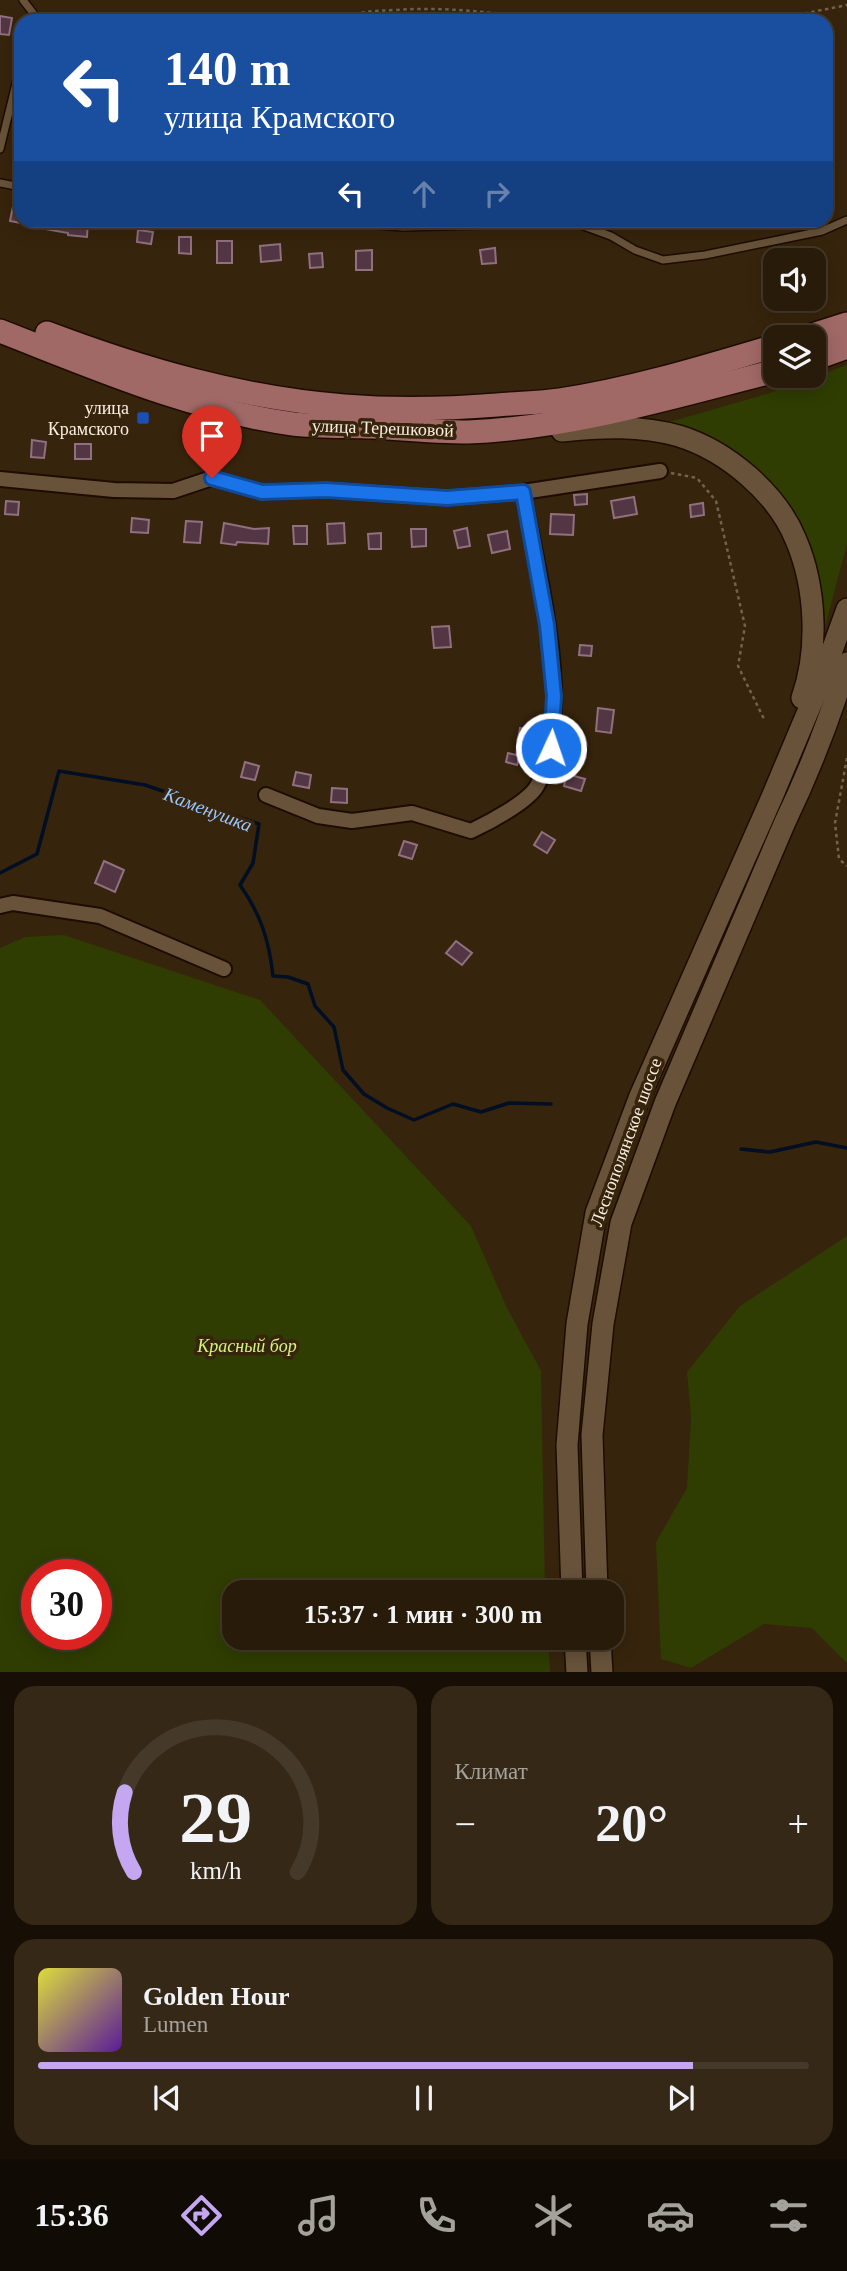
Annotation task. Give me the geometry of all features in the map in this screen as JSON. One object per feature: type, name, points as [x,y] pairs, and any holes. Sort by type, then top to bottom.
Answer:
[{"type":"main road","name":"улица Терешковой","points":[[0,316],[169,375],[290,400],[344,407],[441,409],[559,400],[656,381],[763,350]]},
{"type":"main road","points":[[826,331],[847,324]]},
{"type":"main road","name":"улица Терешковой","points":[[0,331],[129,381],[294,424],[468,432],[570,420],[763,374]]},
{"type":"main road","points":[[826,355],[847,347]]},
{"type":"main road","points":[[468,432],[531,434],[608,427],[644,429],[679,436],[703,445],[735,464],[755,482],[796,539],[805,568],[811,607],[811,658],[805,688],[772,797]]},
{"type":"main road","points":[[772,797],[822,678],[847,609]]},
{"type":"main road","name":"Леснополянское шоссе","points":[[597,1580],[592,1434],[603,1324],[621,1223],[665,1103],[827,729],[847,663]]},
{"type":"main road","name":"Леснополянское шоссе","points":[[572,1580],[567,1445],[577,1324],[596,1213],[640,1096],[772,797]]},
{"type":"main road","points":[[576,1650],[577,1672]]},
{"type":"main road","points":[[601,1650],[602,1672]]},
{"type":"street","points":[[0,479],[114,490],[173,491],[212,478],[262,492],[326,490],[447,498],[523,492],[660,471]]},
{"type":"street","points":[[266,795],[318,816],[352,821],[412,813],[471,831],[499,817],[536,789],[551,748],[554,696],[547,625],[523,492]]},
{"type":"street","points":[[0,906],[13,903],[100,916],[224,968]]},
{"type":"lane","points":[[0,149],[14,92]]},
{"type":"lane","points":[[589,228],[663,260],[705,255],[829,228]]},
{"type":"path","points":[[802,14],[847,5]]},
{"type":"path","points":[[354,14],[434,7],[510,14]]},
{"type":"path","points":[[660,471],[697,478],[716,501],[745,626],[738,666],[764,719]]},
{"type":"path","points":[[847,758],[835,823],[839,859],[847,866]]},
{"type":"green space","points":[[847,365],[847,544],[820,646],[775,489],[753,465],[723,445],[666,423],[784,388],[826,388],[826,373]]},
{"type":"green space","name":"Красный бор","points":[[64,935],[260,1000],[471,1226],[507,1308],[541,1371],[545,1580],[222,1580],[222,1650],[549,1650],[550,1672],[0,1672],[0,948],[25,937]]},
{"type":"green space","points":[[847,1236],[847,1663],[812,1628],[764,1624],[691,1668],[661,1659],[656,1542],[687,1488],[691,1417],[687,1372],[740,1306]]},
{"type":"building","points":[[0,16],[12,18],[9,35],[0,34]]},
{"type":"building","points":[[14,202],[14,222],[10,221]]},
{"type":"building","points":[[39,228],[88,228],[87,237]]},
{"type":"building","points":[[138,230],[153,232],[151,244],[137,242]]},
{"type":"building","points":[[179,237],[191,237],[191,254],[179,253]]},
{"type":"building","points":[[217,241],[232,241],[232,263],[217,263]]},
{"type":"building","points":[[280,244],[281,260],[261,262],[260,246]]},
{"type":"building","points":[[495,248],[496,263],[482,264],[480,250]]},
{"type":"building","points":[[372,250],[372,270],[356,270],[356,251]]},
{"type":"building","points":[[322,253],[323,267],[310,268],[309,254]]},
{"type":"building","points":[[32,440],[46,442],[44,458],[31,457]]},
{"type":"building","points":[[75,444],[91,444],[91,459],[75,459]]},
{"type":"building","points":[[587,494],[587,504],[575,505],[574,495]]},
{"type":"building","points":[[634,497],[637,514],[614,518],[611,501]]},
{"type":"building","points":[[6,501],[19,502],[18,515],[5,514]]},
{"type":"building","points":[[703,503],[704,515],[691,517],[690,505]]},
{"type":"building","points":[[551,514],[574,515],[573,535],[550,534]]},
{"type":"building","points":[[132,518],[149,520],[148,533],[131,532]]},
{"type":"building","points":[[186,521],[202,522],[200,543],[184,542]]},
{"type":"building","points":[[224,523],[254,529],[269,528],[268,544],[221,543]]},
{"type":"building","points":[[344,523],[345,543],[328,544],[327,524]]},
{"type":"building","points":[[293,526],[307,526],[307,544],[294,544]]},
{"type":"building","points":[[467,528],[470,546],[458,548],[454,531]]},
{"type":"building","points":[[411,529],[426,529],[426,546],[412,547]]},
{"type":"building","points":[[507,531],[510,549],[492,553],[488,535]]},
{"type":"building","points":[[381,533],[381,549],[369,549],[368,534]]},
{"type":"building","points":[[449,626],[451,647],[434,648],[432,627]]},
{"type":"building","points":[[580,645],[592,646],[591,656],[579,655]]},
{"type":"building","points":[[598,708],[614,710],[611,733],[596,731]]},
{"type":"building","points":[[520,728],[534,731],[532,743],[518,740]]},
{"type":"building","points":[[508,753],[520,756],[517,765],[506,762]]},
{"type":"building","points":[[245,762],[259,766],[255,780],[241,777]]},
{"type":"building","points":[[296,772],[311,775],[309,788],[293,785]]},
{"type":"building","points":[[567,774],[585,779],[581,791],[564,786]]},
{"type":"building","points":[[332,788],[347,789],[347,803],[331,802]]},
{"type":"building","points":[[542,832],[555,840],[547,853],[534,845]]},
{"type":"building","points":[[404,841],[417,845],[412,859],[399,855]]},
{"type":"building","points":[[104,861],[124,870],[115,892],[95,883]]},
{"type":"building","points":[[456,941],[472,953],[462,965],[446,953]]},
{"type":"waterway","name":"Каменушка","points":[[0,873],[37,854],[59,771],[145,785],[259,824],[253,863],[240,885],[263,928],[273,976],[288,977],[308,984],[315,1006],[334,1027],[343,1070],[364,1094],[414,1120],[453,1104],[481,1112],[509,1103],[551,1104]]},
{"type":"waterway","name":"Каменушка","points":[[741,1149],[770,1152],[816,1142],[847,1148]]},
{"type":"place","name":"улица Крамского","points":[[143,418]]},
{"type":"route","points":[[212,478],[262,492],[326,490],[447,498],[523,492],[547,625],[554,696],[551,748]]}]
